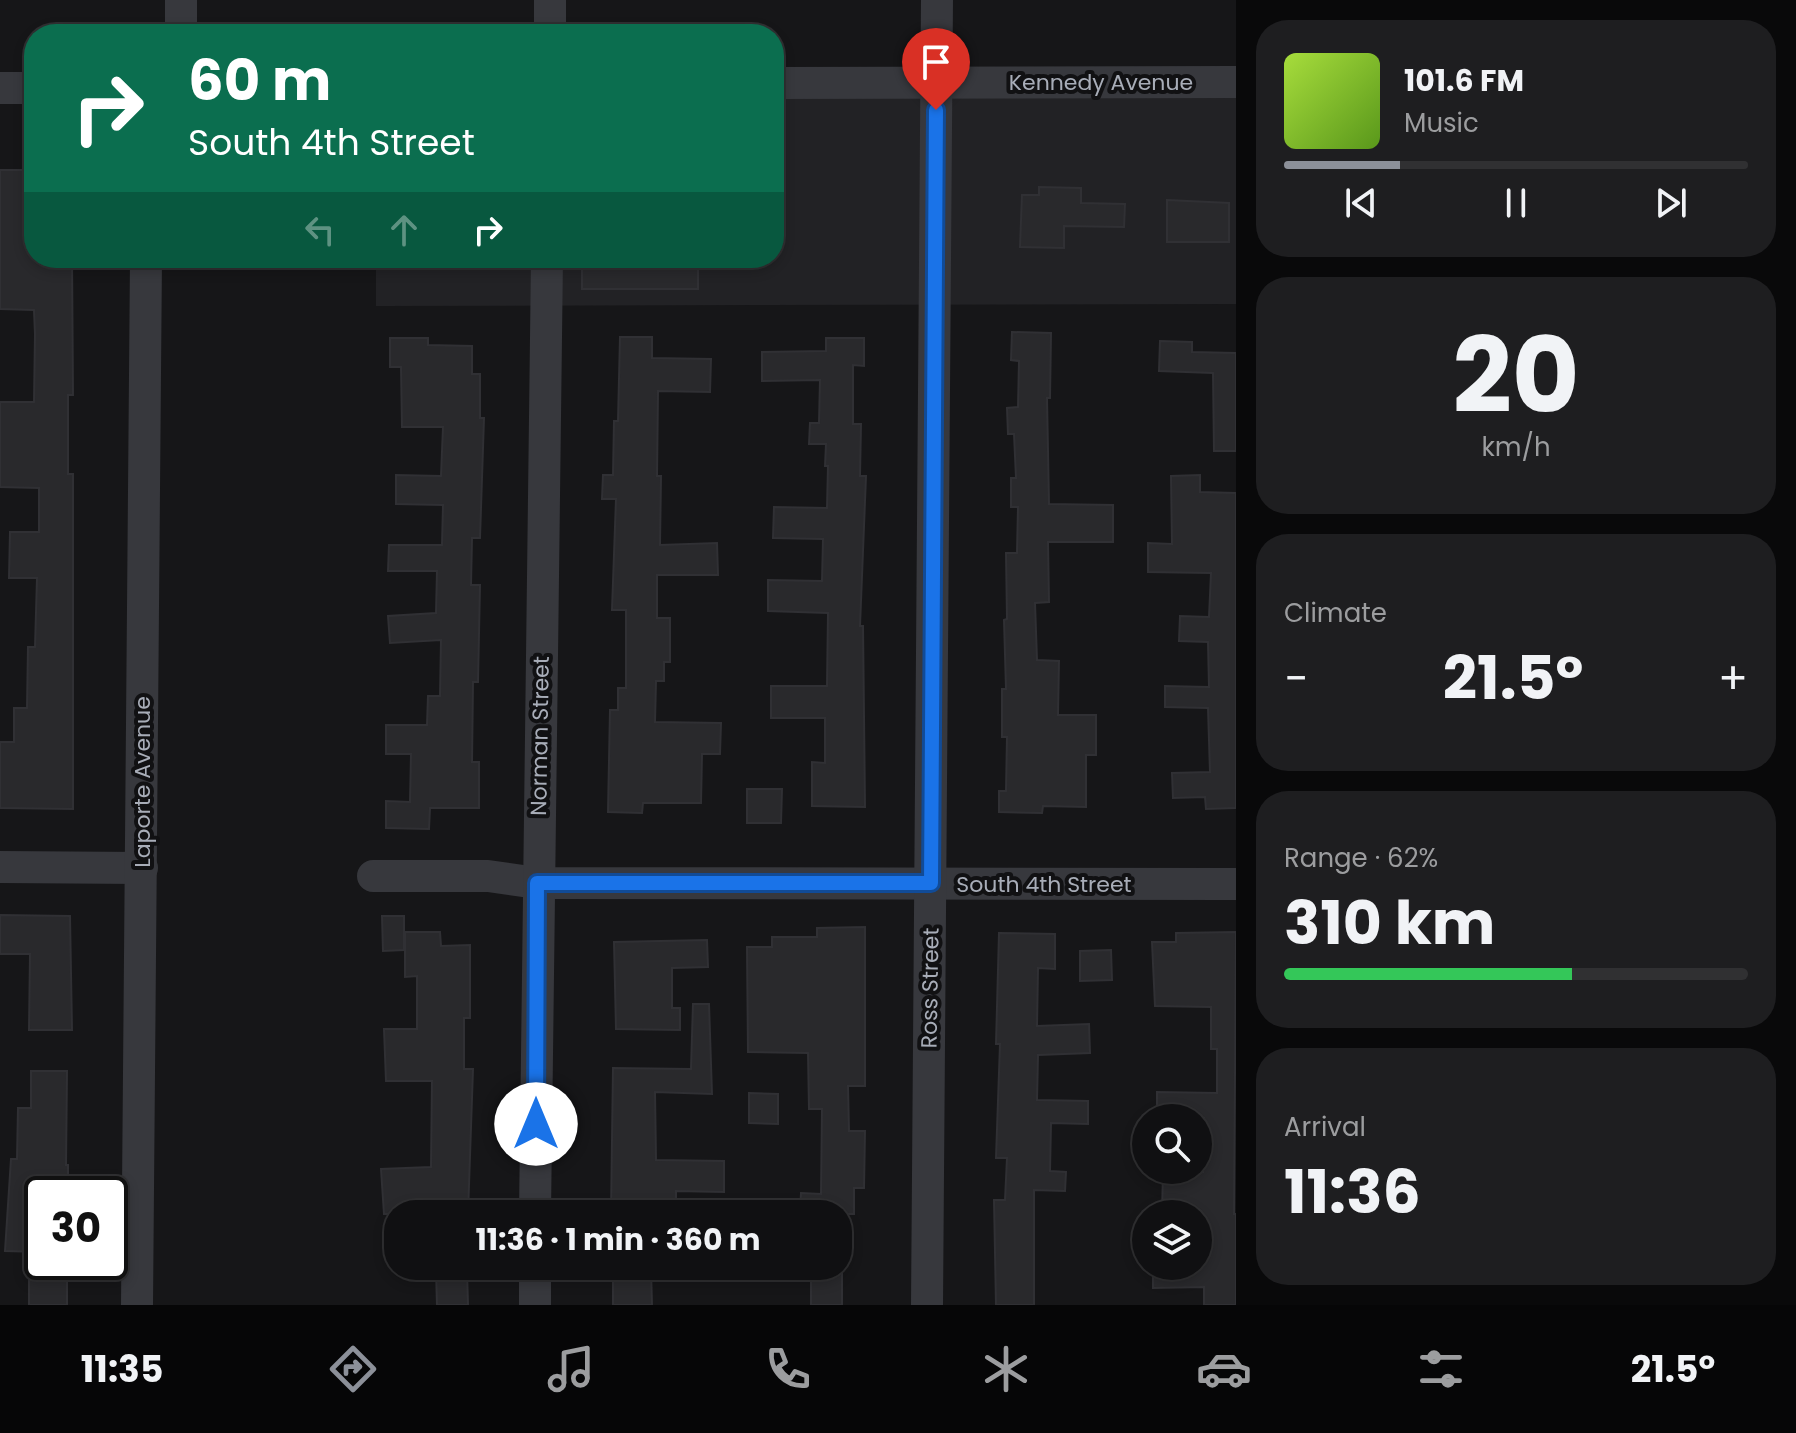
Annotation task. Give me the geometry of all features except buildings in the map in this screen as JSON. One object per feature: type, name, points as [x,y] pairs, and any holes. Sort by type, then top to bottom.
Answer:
[{"type":"street","points":[[181,0],[181,24]]},
{"type":"street","points":[[550,0],[550,24]]},
{"type":"street","name":"Ross Street","points":[[927,1305],[937,0]]},
{"type":"street","name":"Kennedy Avenue","points":[[784,83],[1236,82]]},
{"type":"street","points":[[0,88],[24,88]]},
{"type":"street","name":"Laporte Avenue","points":[[137,1305],[146,268]]},
{"type":"street","name":"Norman Street","points":[[535,1200],[547,268]]},
{"type":"street","points":[[0,867],[142,868]]},
{"type":"street","name":"South 4th Street","points":[[373,876],[488,876],[537,883],[1236,884]]},
{"type":"street","points":[[535,1280],[535,1305]]},
{"type":"shaded area","points":[[1236,90],[1236,304],[376,306],[376,268],[784,268],[784,91]]},
{"type":"route","points":[[536,1124],[537,883],[931,883],[936,110]]}]
